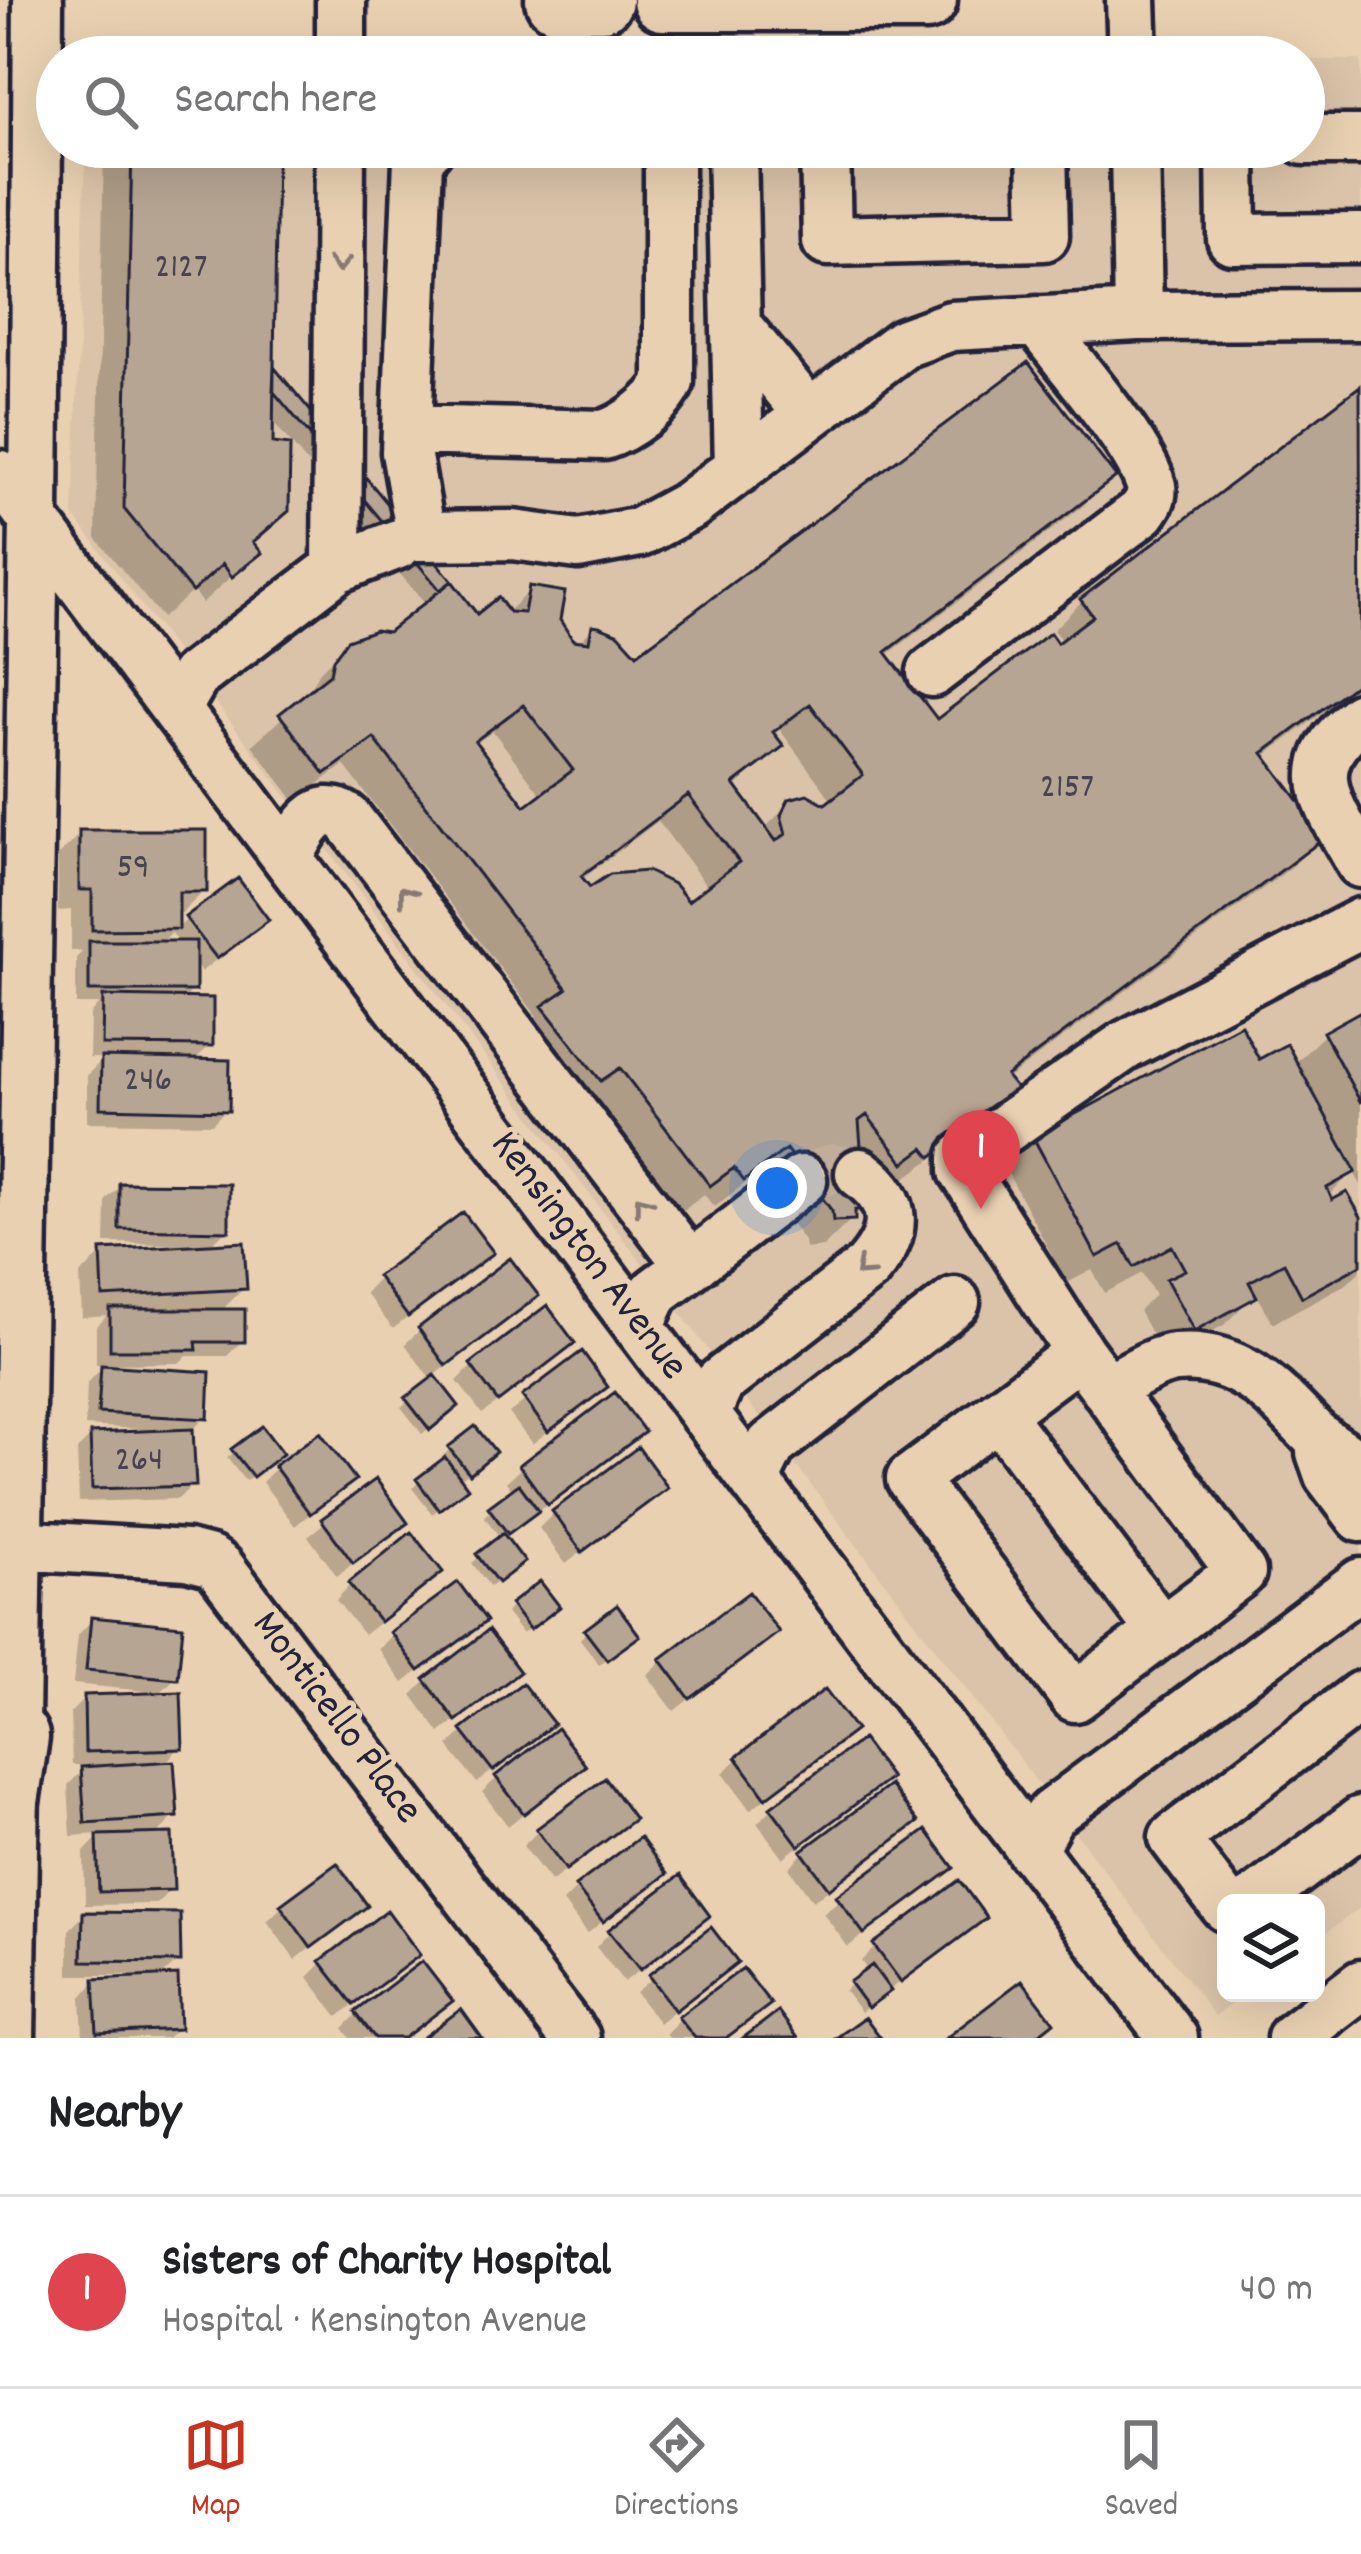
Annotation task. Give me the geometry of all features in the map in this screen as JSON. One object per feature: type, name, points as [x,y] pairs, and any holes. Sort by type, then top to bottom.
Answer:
[{"type":"highway","points":[[0,1833],[15,1737]]},
{"type":"main road","points":[[556,0],[602,0]]},
{"type":"main road","points":[[663,0],[926,0]]},
{"type":"street","points":[[38,0],[38,36]]},
{"type":"street","points":[[341,0],[341,36]]},
{"type":"street","points":[[1131,0],[1132,36]]},
{"type":"street","points":[[1325,140],[1361,140]]},
{"type":"street","points":[[10,2038],[37,168]]},
{"type":"street","points":[[337,568],[340,168]]},
{"type":"street","points":[[412,538],[406,452],[418,168]]},
{"type":"street","points":[[407,430],[604,435],[664,395],[669,382],[669,168]]},
{"type":"street","points":[[733,168],[741,340],[739,469]]},
{"type":"street","points":[[741,340],[759,332],[757,168]]},
{"type":"street","points":[[825,168],[827,241],[1044,236],[1042,168]]},
{"type":"street","points":[[1135,168],[1138,316]]},
{"type":"street","points":[[1231,168],[1232,239],[1361,238]]},
{"type":"street","points":[[176,710],[195,676],[337,568],[412,538],[513,535],[578,544],[640,532],[690,505],[808,413],[920,336],[951,326],[1138,316],[1357,325]]},
{"type":"street","points":[[932,672],[1148,506],[1151,487],[1139,438],[1052,320]]},
{"type":"street","points":[[741,340],[808,413]]},
{"type":"street","name":"Kensington Avenue","points":[[0,476],[1031,1850],[1153,2034]]},
{"type":"street","points":[[1361,717],[1334,737],[1321,762],[1329,806],[1361,863]]},
{"type":"street","points":[[288,858],[306,823],[326,811],[346,818],[689,1266]]},
{"type":"street","points":[[1361,923],[1126,1046],[964,1157],[964,1171],[1093,1371],[1241,1572],[1075,1697],[911,1479],[998,1414],[1093,1371],[1173,1357],[1232,1364],[1277,1392],[1316,1437],[1348,1454],[1361,1472]]},
{"type":"street","points":[[705,1414],[720,1382],[867,1268],[884,1249],[891,1228],[889,1208],[876,1185],[860,1173]]},
{"type":"street","points":[[639,1327],[655,1292],[802,1180]]},
{"type":"street","points":[[754,1480],[771,1445],[955,1302]]},
{"type":"street","points":[[998,1414],[1162,1632]]},
{"type":"street","points":[[1316,1437],[1329,1474],[1361,1517]]},
{"type":"street","name":"Monticello Place","points":[[15,1545],[187,1555],[220,1568],[575,2038]]},
{"type":"street","points":[[1031,1850],[1051,1814],[1361,1583]]},
{"type":"street","points":[[1217,1895],[1174,1838],[1361,1696]]},
{"type":"street","points":[[1264,1894],[1361,1821]]},
{"type":"street","points":[[1292,2038],[1361,1985]]},
{"type":"shaded area","points":[[1325,60],[1361,60],[1361,1907],[1325,1933],[1325,1894],[1217,1894],[1217,2002],[1234,2002],[1215,2016],[73,515],[85,168],[1325,168]]},
{"type":"building","points":[[132,168],[277,168],[273,443],[290,445],[289,511],[253,542],[262,553],[232,577],[223,564],[192,592],[124,509]]},
{"type":"building","points":[[1028,362],[1116,477],[886,652],[937,719],[1050,633],[1057,643],[1093,616],[1080,599],[1360,386],[1361,680],[1263,753],[1326,837],[1006,1076],[1019,1092],[931,1157],[924,1148],[904,1163],[867,1115],[859,1121],[866,1209],[855,1210],[855,1220],[833,1221],[832,1211],[786,1149],[744,1181],[734,1168],[710,1186],[620,1068],[601,1081],[542,1006],[567,989],[374,738],[325,774],[279,714],[330,674],[333,659],[347,640],[375,630],[388,632],[452,581],[477,614],[498,597],[509,612],[524,613],[529,586],[565,592],[560,620],[573,640],[589,642],[592,625],[599,626],[619,634],[637,654]],"holes":[[[810,704],[863,775],[825,804],[807,794],[789,799],[781,815],[786,834],[776,841],[734,784],[784,746],[773,732]],[[523,705],[573,770],[525,806],[475,741]],[[688,795],[739,862],[688,901],[675,885],[647,871],[610,874],[590,887],[581,876]]]},
{"type":"building","points":[[274,367],[452,581],[440,590],[273,391]]},
{"type":"building","points":[[79,830],[207,830],[207,892],[179,892],[179,929],[92,930],[92,890],[79,890]]},
{"type":"building","points":[[238,878],[269,920],[217,959],[185,917]]},
{"type":"building","points":[[89,941],[196,941],[196,991],[89,991]]},
{"type":"building","points":[[103,996],[213,998],[213,1046],[102,1045]]},
{"type":"building","points":[[1361,1011],[1361,1103],[1323,1032]]},
{"type":"building","points":[[1241,1025],[1259,1059],[1287,1044],[1356,1172],[1327,1188],[1332,1200],[1347,1192],[1361,1217],[1361,1265],[1302,1297],[1284,1263],[1249,1282],[1257,1297],[1194,1331],[1166,1279],[1185,1270],[1172,1246],[1134,1267],[1122,1244],[1097,1257],[1033,1137]]},
{"type":"building","points":[[101,1057],[230,1060],[229,1111],[100,1108]]},
{"type":"building","points":[[119,1183],[229,1184],[229,1231],[119,1229]]},
{"type":"building","points":[[463,1212],[494,1253],[408,1317],[377,1276]]},
{"type":"building","points":[[244,1242],[247,1289],[103,1297],[101,1250]]},
{"type":"building","points":[[510,1258],[539,1296],[446,1366],[418,1328]]},
{"type":"building","points":[[547,1305],[575,1343],[498,1402],[470,1364]]},
{"type":"building","points":[[110,1309],[245,1309],[245,1342],[196,1342],[197,1350],[110,1350]]},
{"type":"building","points":[[582,1351],[608,1387],[548,1432],[522,1396]]},
{"type":"building","points":[[101,1365],[210,1372],[208,1419],[98,1413]]},
{"type":"building","points":[[435,1375],[459,1406],[430,1430],[405,1398]]},
{"type":"building","points":[[615,1392],[645,1432],[548,1505],[519,1465]]},
{"type":"building","points":[[262,1426],[283,1454],[253,1477],[231,1449]]},
{"type":"building","points":[[475,1426],[496,1452],[470,1474],[448,1447]]},
{"type":"building","points":[[193,1429],[196,1486],[92,1489],[90,1433]]},
{"type":"building","points":[[320,1432],[356,1480],[310,1514],[274,1466]]},
{"type":"building","points":[[638,1447],[668,1488],[582,1552],[552,1511]]},
{"type":"building","points":[[445,1457],[468,1488],[439,1510],[416,1479]]},
{"type":"building","points":[[376,1479],[408,1523],[353,1563],[321,1519]]},
{"type":"building","points":[[519,1484],[539,1511],[508,1534],[488,1507]]},
{"type":"building","points":[[411,1532],[443,1572],[380,1622],[348,1583]]},
{"type":"building","points":[[503,1533],[525,1562],[498,1583],[476,1554]]},
{"type":"building","points":[[540,1581],[560,1607],[530,1630],[510,1604]]},
{"type":"building","points":[[458,1582],[487,1621],[419,1671],[390,1632]]},
{"type":"building","points":[[749,1592],[779,1632],[690,1699],[660,1659]]},
{"type":"building","points":[[617,1605],[640,1636],[607,1660],[584,1630]]},
{"type":"building","points":[[91,1617],[183,1626],[178,1679],[86,1670]]},
{"type":"building","points":[[488,1630],[520,1672],[456,1721],[424,1679]]},
{"type":"building","points":[[522,1683],[554,1724],[493,1771],[461,1730]]},
{"type":"building","points":[[825,1689],[856,1730],[766,1798],[736,1757]]},
{"type":"building","points":[[181,1692],[183,1749],[85,1752],[84,1695]]},
{"type":"building","points":[[557,1728],[586,1766],[524,1814],[495,1776]]},
{"type":"building","points":[[862,1739],[891,1778],[799,1846],[770,1807]]},
{"type":"building","points":[[174,1761],[178,1817],[85,1823],[81,1767]]},
{"type":"building","points":[[605,1778],[635,1819],[566,1870],[536,1829]]},
{"type":"building","points":[[890,1785],[918,1822],[829,1889],[801,1851]]},
{"type":"building","points":[[926,1830],[954,1868],[864,1934],[836,1896]]},
{"type":"building","points":[[172,1833],[174,1890],[99,1892],[97,1835]]},
{"type":"building","points":[[640,1837],[667,1874],[603,1922],[575,1886]]},
{"type":"building","points":[[337,1863],[368,1906],[311,1948],[280,1905]]},
{"type":"building","points":[[680,1875],[710,1916],[640,1970],[608,1930]]},
{"type":"building","points":[[959,1880],[987,1918],[901,1982],[873,1944]]},
{"type":"building","points":[[387,1910],[420,1955],[354,2005],[320,1961]]},
{"type":"building","points":[[83,1912],[180,1913],[181,1962],[82,1961]]},
{"type":"building","points":[[711,1927],[738,1962],[675,2011],[648,1975]]},
{"type":"building","points":[[422,1961],[453,2001],[404,2038],[375,2038],[355,2012]]},
{"type":"building","points":[[872,1965],[891,1991],[868,2008],[849,1982]]},
{"type":"building","points":[[743,1968],[771,2004],[726,2038],[695,2038],[678,2017]]},
{"type":"building","points":[[178,1975],[180,2029],[97,2033],[94,1979]]},
{"type":"building","points":[[1022,1980],[1054,2022],[1034,2038],[946,2038]]},
{"type":"building","points":[[461,2009],[482,2038],[422,2038]]},
{"type":"building","points":[[778,2011],[798,2038],[743,2038]]},
{"type":"building","points":[[865,2017],[881,2038],[836,2038]]},
{"type":"tunnel","points":[[802,1180],[833,1168],[860,1173]]},
{"type":"place","name":"Sisters of Charity Hospital","points":[[981,1209]]}]
